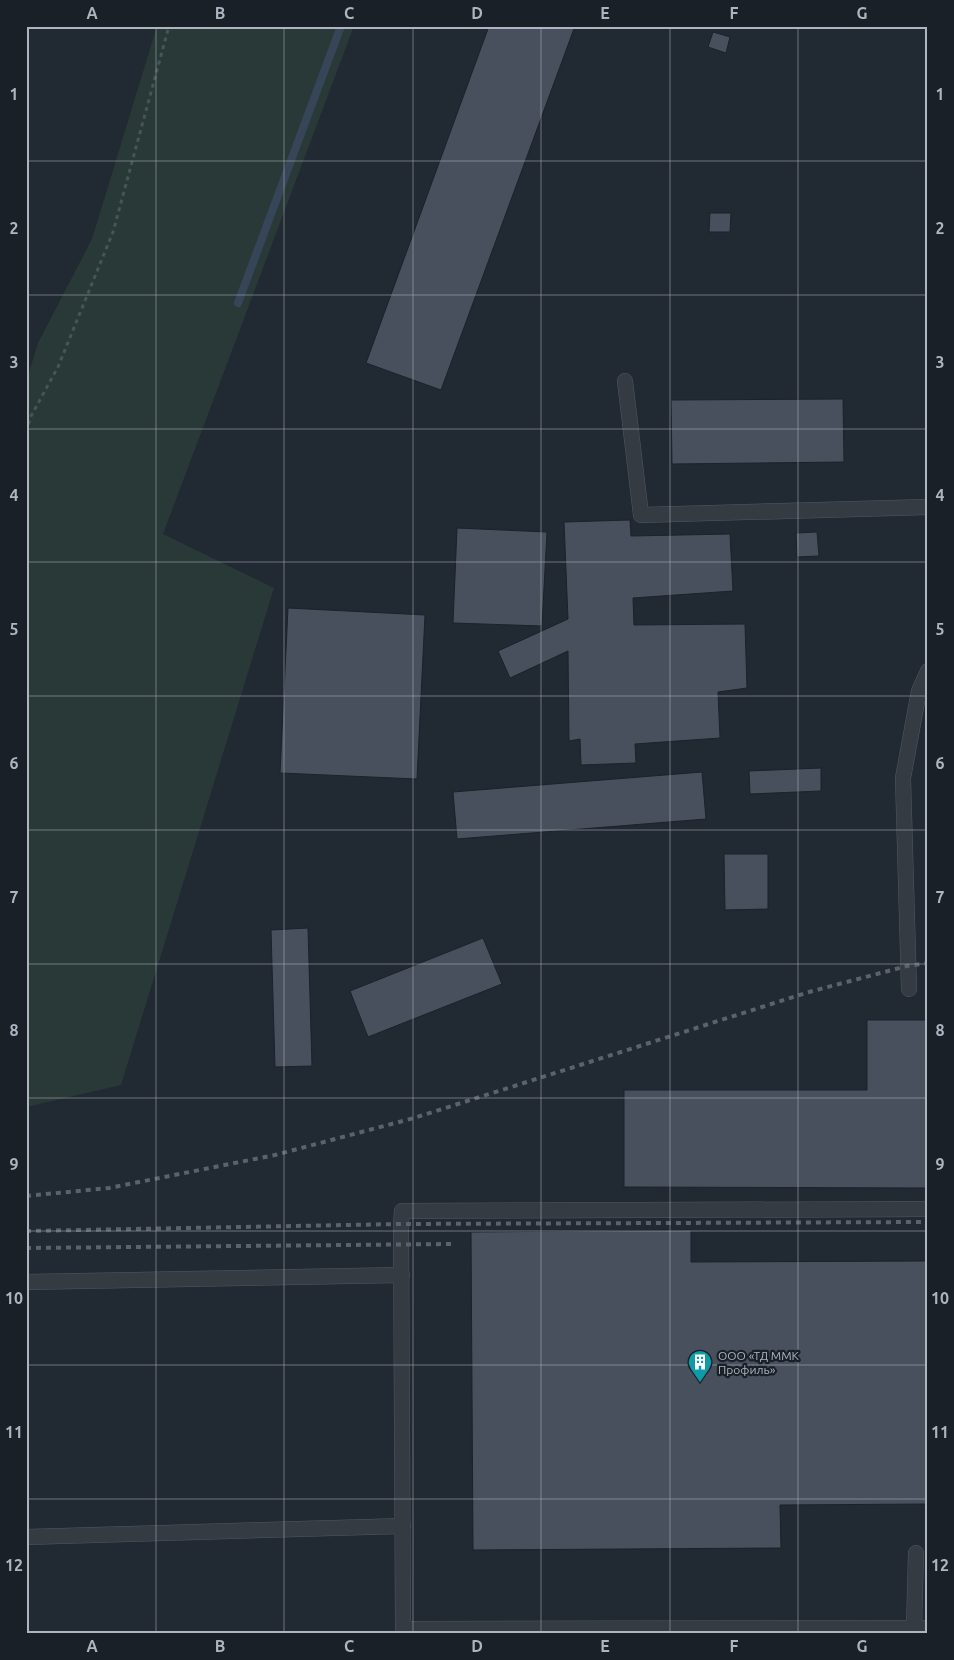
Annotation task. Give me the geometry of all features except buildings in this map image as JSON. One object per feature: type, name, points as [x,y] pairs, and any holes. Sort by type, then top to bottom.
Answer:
[{"type":"lane","points":[[625,381],[641,515],[928,507]]},
{"type":"lane","points":[[909,989],[903,778],[919,691],[928,671]]},
{"type":"lane","points":[[916,1552],[921,1628],[403,1629],[402,1211],[928,1209]]},
{"type":"lane","points":[[26,1282],[402,1275]]},
{"type":"lane","points":[[26,1537],[403,1526]]},
{"type":"path","points":[[26,432],[31,416],[58,367],[113,232],[169,26]]},
{"type":"shaded area","points":[[157,26],[354,26],[163,534],[274,588],[121,1085],[26,1107],[26,382],[38,343],[92,239]]},
{"type":"waterway","points":[[238,303],[341,26]]},
{"type":"railway","points":[[26,1196],[109,1188],[275,1155],[414,1118],[809,992],[907,966],[928,963]]},
{"type":"railway","points":[[26,1231],[401,1224],[928,1222]]},
{"type":"railway","points":[[26,1248],[451,1244]]},
{"type":"place","name":"ООО «ТД ММК Профиль»","points":[[700,1383]]}]
